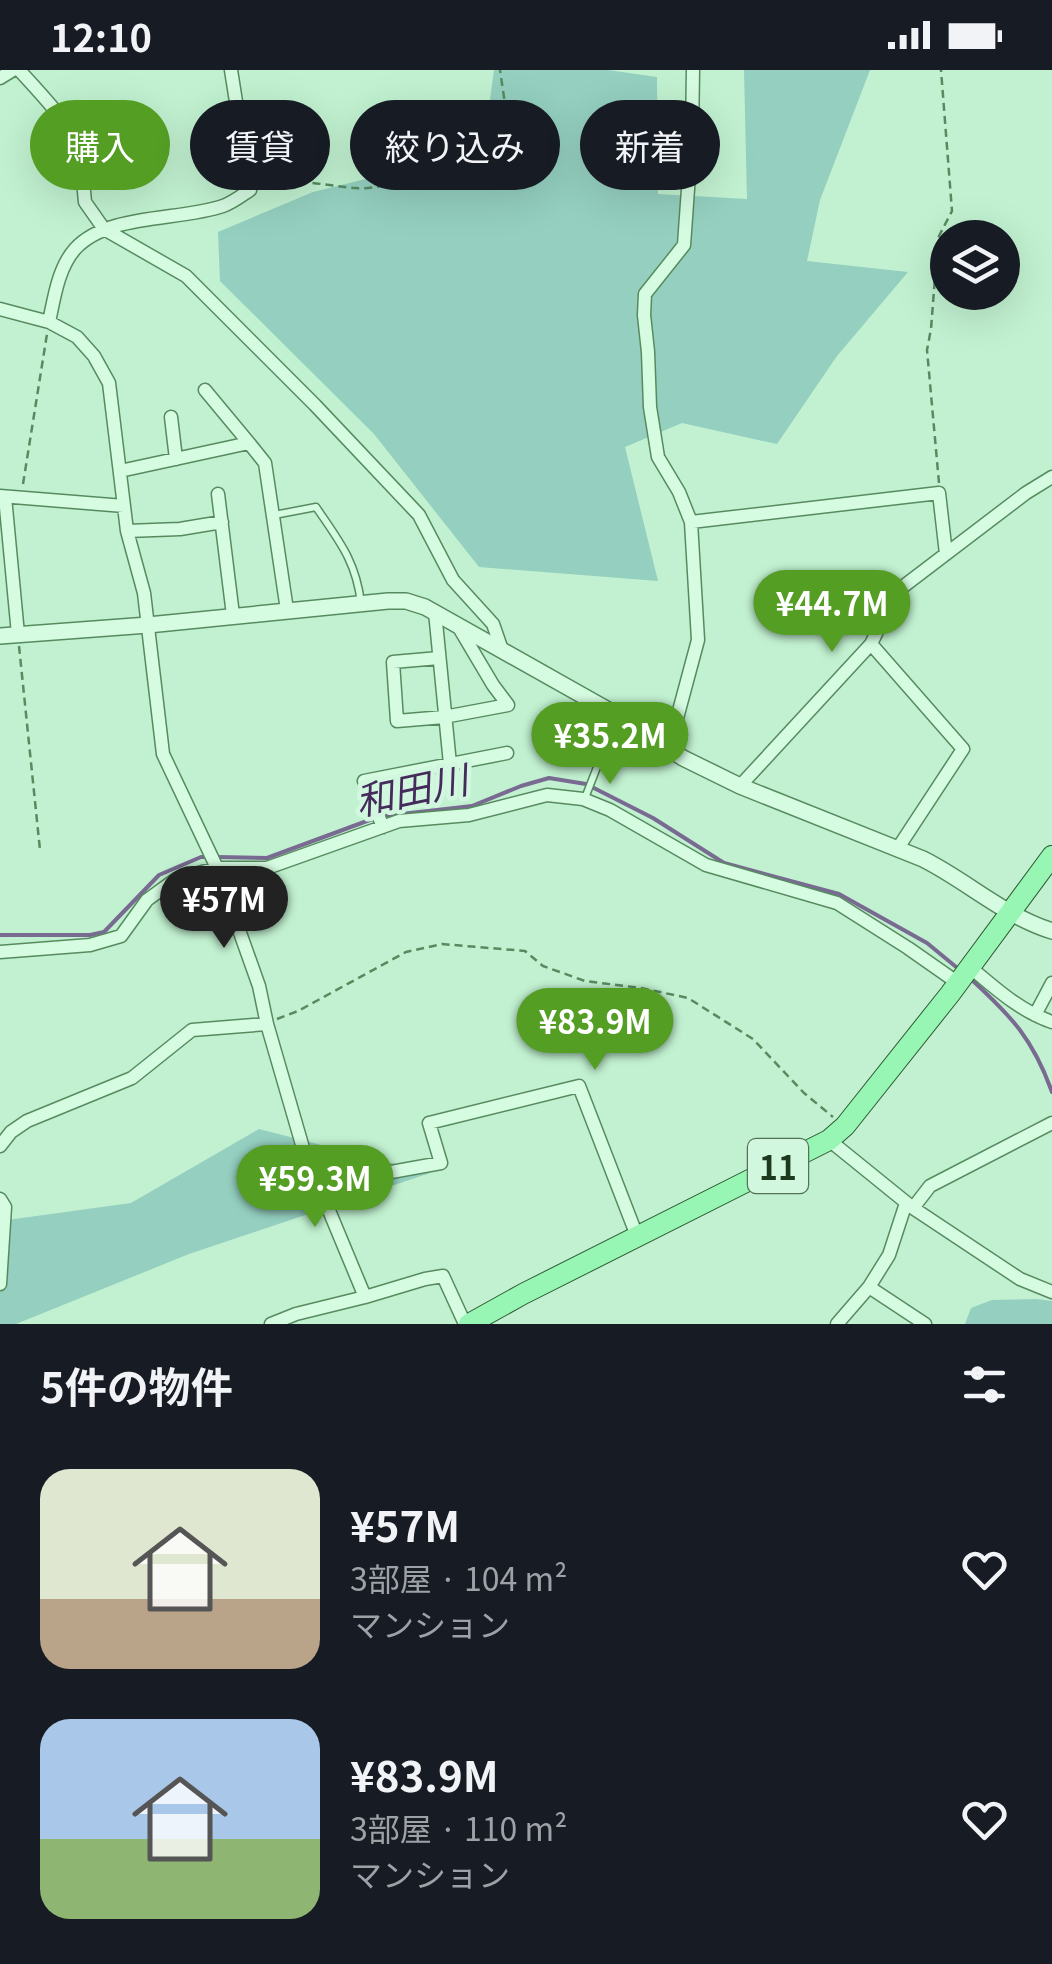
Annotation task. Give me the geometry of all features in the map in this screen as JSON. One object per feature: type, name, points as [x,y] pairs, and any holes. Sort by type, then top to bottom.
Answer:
[{"type":"main road","name":"11","points":[[467,1324],[837,1133],[964,975],[1052,856]]},
{"type":"street","points":[[0,78],[16,70],[86,152],[94,169],[83,182],[85,202],[104,229],[186,276],[418,515],[453,580],[493,624],[502,650]]},
{"type":"street","points":[[231,70],[236,100]]},
{"type":"street","points":[[669,748],[698,640],[692,522],[658,457],[650,407],[644,315],[645,294],[684,245],[693,70]]},
{"type":"street","points":[[49,322],[57,284],[73,251],[104,229],[225,206],[250,190]]},
{"type":"street","points":[[0,310],[49,322],[76,337],[94,356],[108,384],[127,530],[144,593],[164,754],[217,868],[259,986],[303,1148],[365,1297]]},
{"type":"street","points":[[205,390],[265,463],[287,610]]},
{"type":"street","points":[[171,416],[176,459]]},
{"type":"street","points":[[120,471],[249,443]]},
{"type":"street","points":[[740,786],[871,644],[896,592],[1052,477]]},
{"type":"street","points":[[692,522],[939,493],[946,554]]},
{"type":"street","points":[[218,494],[232,616]]},
{"type":"street","points":[[18,634],[2,496],[124,506]]},
{"type":"street","points":[[127,530],[222,522]]},
{"type":"street","points":[[0,636],[406,602],[435,612],[617,715],[682,758],[740,786],[943,869],[1009,913],[1052,931]]},
{"type":"street","points":[[435,612],[450,764]]},
{"type":"street","points":[[439,658],[393,662],[397,721],[508,705],[458,626]]},
{"type":"street","points":[[871,644],[963,749],[898,848]]},
{"type":"street","points":[[383,827],[364,781],[507,753]]},
{"type":"street","points":[[0,952],[90,944],[121,936],[147,900],[176,880],[217,868],[266,868],[400,821],[470,815],[547,795],[584,800],[610,810],[706,865],[837,903],[908,948],[1052,1022]]},
{"type":"street","points":[[1035,1015],[1052,983]]},
{"type":"street","points":[[0,1146],[10,1132],[27,1121],[132,1078],[192,1030],[267,1024]]},
{"type":"street","points":[[324,1196],[358,1178],[441,1162],[429,1123],[579,1086],[638,1236]]},
{"type":"street","points":[[837,1324],[869,1287],[889,1256],[910,1206],[930,1186],[1052,1123]]},
{"type":"street","points":[[837,1133],[910,1206],[1020,1279],[1052,1292]]},
{"type":"street","points":[[0,1199],[5,1206],[0,1284]]},
{"type":"street","points":[[271,1324],[443,1276],[467,1324]]},
{"type":"street","points":[[869,1287],[925,1324]]},
{"type":"lane","points":[[273,516],[316,507],[349,555],[362,603]]},
{"type":"lane","points":[[584,800],[617,715]]},
{"type":"path","points":[[330,185],[362,189],[421,177],[470,175],[482,169],[506,111],[500,70]]},
{"type":"path","points":[[939,493],[926,350],[938,238],[952,211],[941,70]]},
{"type":"path","points":[[20,498],[49,322]]},
{"type":"path","points":[[18,634],[40,850]]},
{"type":"path","points":[[267,1024],[406,952],[442,944],[525,950],[543,966],[585,981],[688,998],[715,1013],[752,1039],[837,1133]]},
{"type":"shaded area","points":[[494,70],[608,70],[657,77],[657,100],[580,100],[580,190],[658,190],[658,194],[747,199],[744,70],[870,70],[820,200],[807,261],[908,272],[837,356],[777,444],[682,423],[625,447],[658,581],[479,567],[374,434],[220,281],[218,232],[313,192],[350,183],[350,190],[560,190],[560,100],[490,100]]},
{"type":"shaded area","points":[[259,1129],[430,1173],[189,1254],[16,1324],[0,1324],[0,1221],[131,1203]]},
{"type":"shaded area","points":[[992,1300],[1052,1301],[1052,1324],[965,1324],[971,1308]]},
{"type":"waterway","name":"和田川","points":[[384,816],[472,806],[549,778],[586,784],[653,818],[724,863],[839,894],[927,943],[961,971]]},
{"type":"waterway","name":"和田川","points":[[217,857],[267,858],[375,818]]},
{"type":"waterway","name":"和田川","points":[[0,935],[104,932],[159,875],[207,857]]},
{"type":"waterway","name":"和田川","points":[[972,980],[1020,1030],[1052,1092]]}]
